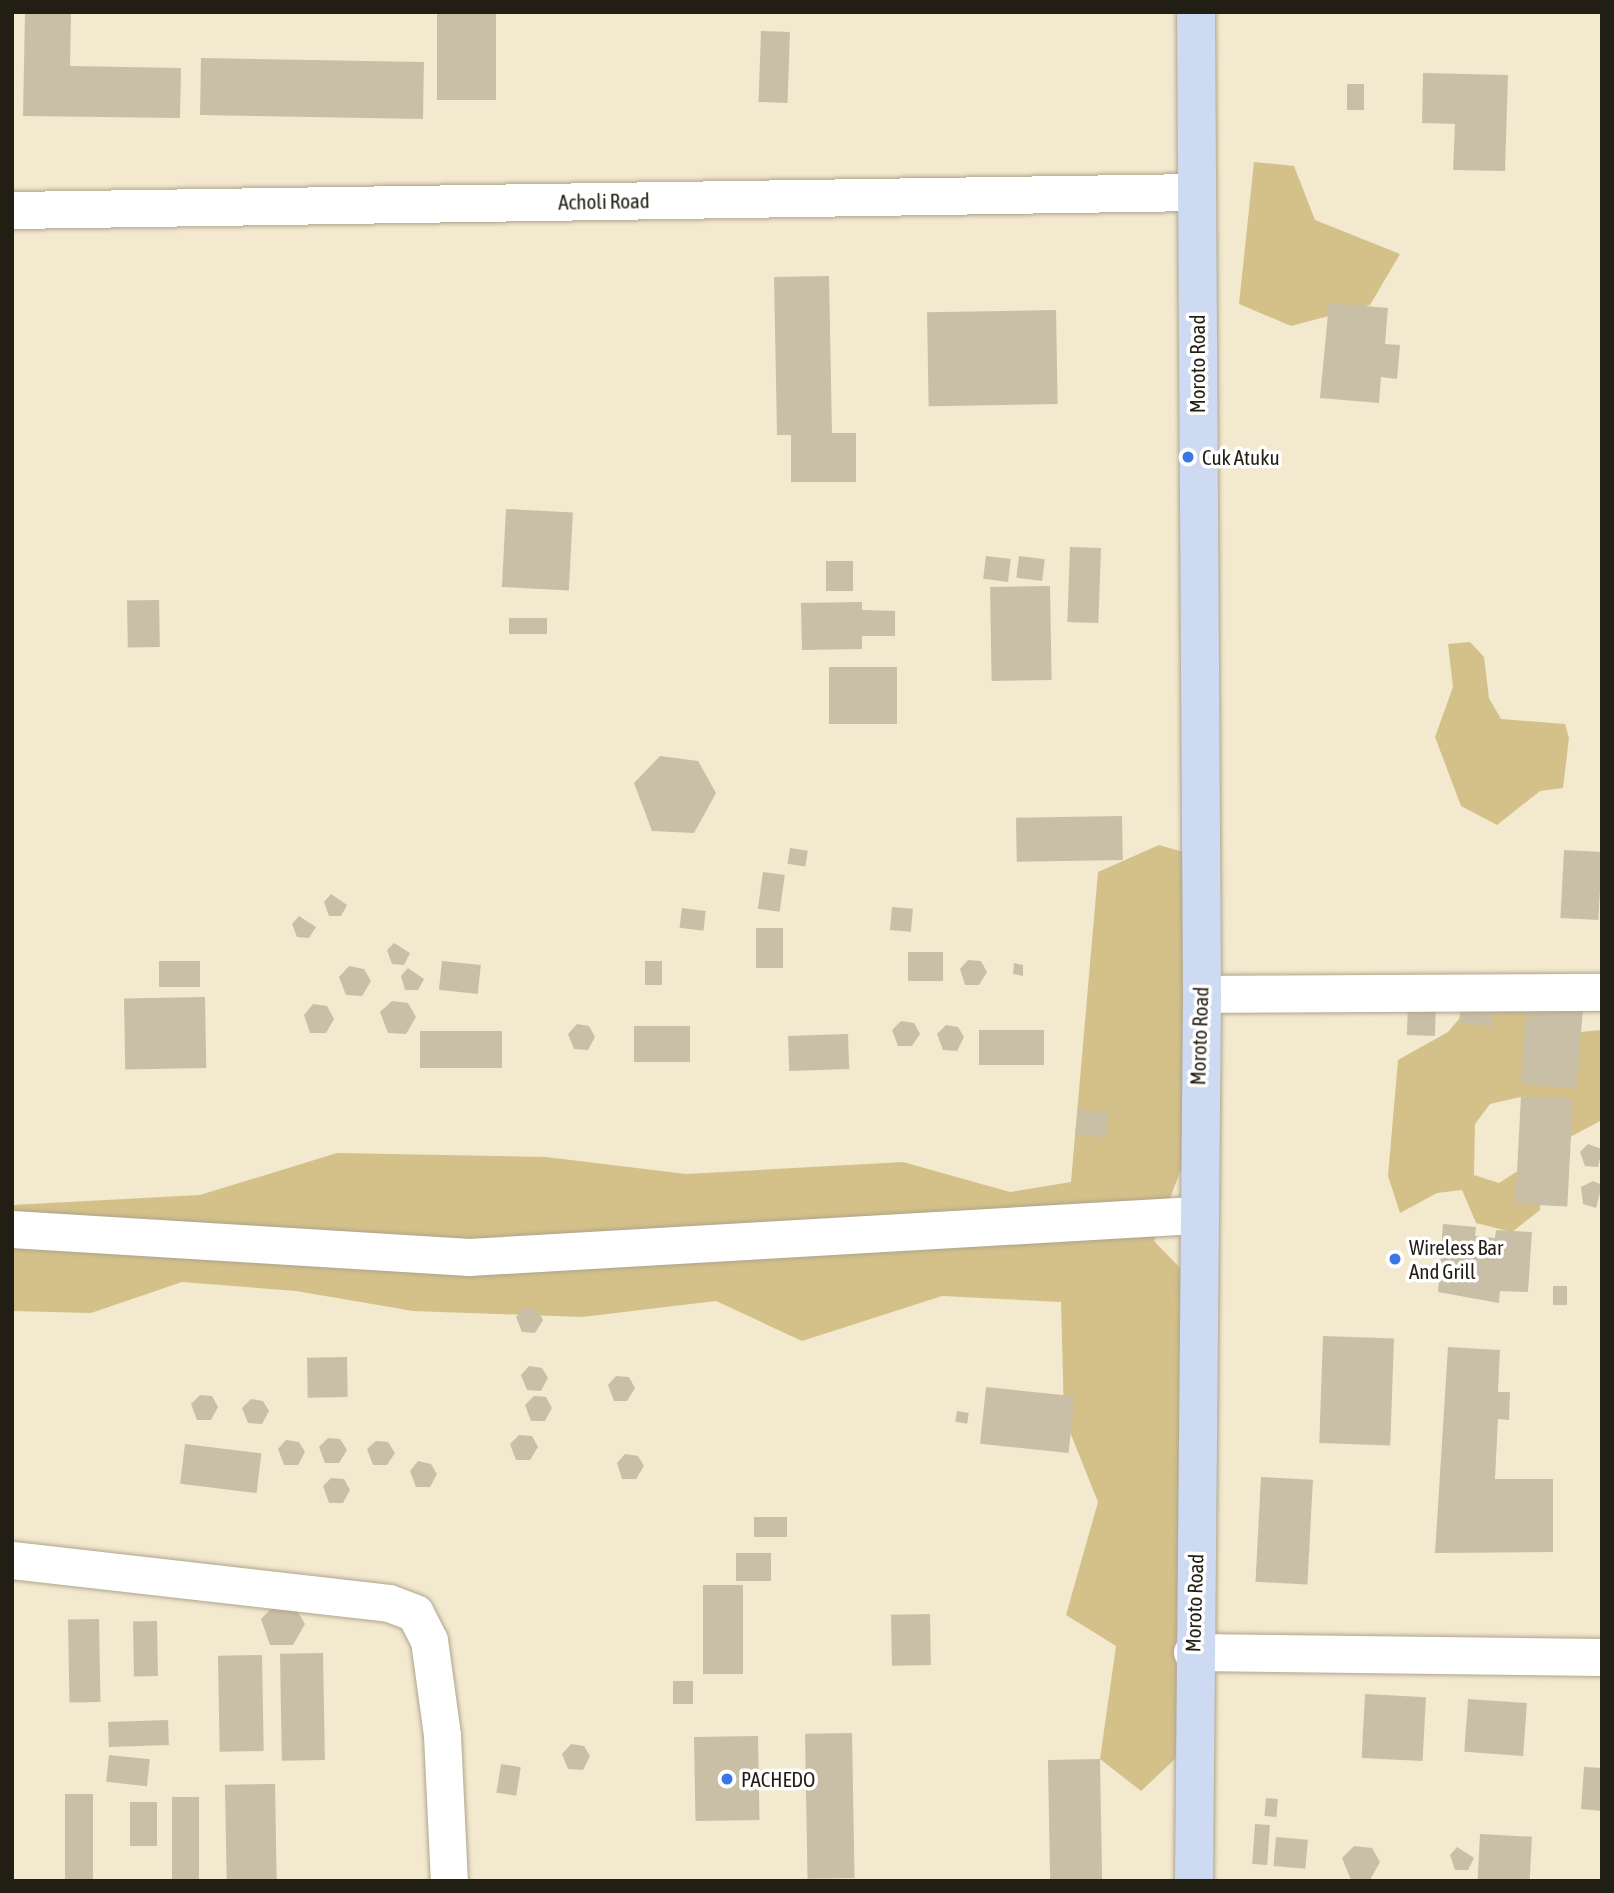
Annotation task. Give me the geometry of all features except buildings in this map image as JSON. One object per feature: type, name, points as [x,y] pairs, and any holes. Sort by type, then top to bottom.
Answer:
[{"type":"main road","name":"Moroto Road","points":[[1194,1881],[1192,1653],[1199,1464],[1195,1215],[1202,994],[1196,12]]},
{"type":"street","name":"Acholi Road","points":[[12,210],[1196,192]]},
{"type":"street","points":[[1202,994],[1602,992]]},
{"type":"street","points":[[12,1229],[469,1257],[1195,1215]]},
{"type":"street","points":[[12,1560],[389,1603],[415,1613],[429,1640],[442,1735],[449,1881]]},
{"type":"street","points":[[1192,1653],[1602,1657]]},
{"type":"shaded area","points":[[1254,162],[1294,166],[1315,220],[1400,254],[1370,305],[1291,326],[1239,304]]},
{"type":"shaded area","points":[[1470,642],[1484,657],[1489,698],[1501,719],[1565,724],[1569,738],[1563,788],[1540,791],[1497,825],[1461,806],[1435,737],[1453,687],[1448,644]]},
{"type":"shaded area","points":[[1159,845],[1207,859],[1189,1148],[1154,1241],[1184,1272],[1182,1698],[1175,1759],[1141,1791],[1100,1759],[1116,1646],[1066,1615],[1098,1502],[1064,1417],[1061,1302],[942,1296],[802,1341],[716,1301],[582,1317],[413,1311],[296,1291],[182,1282],[91,1313],[12,1311],[12,1205],[200,1195],[337,1153],[546,1157],[686,1174],[903,1162],[1010,1192],[1071,1182],[1098,872]]},
{"type":"shaded area","points":[[1517,1006],[1580,1032],[1602,1030],[1602,1120],[1570,1137],[1546,1122],[1525,1096],[1490,1104],[1475,1124],[1474,1175],[1499,1183],[1516,1172],[1541,1180],[1540,1210],[1512,1232],[1476,1223],[1462,1190],[1437,1193],[1400,1213],[1388,1176],[1398,1060],[1448,1032],[1464,1013]]},
{"type":"place","name":"Cuk Atuku","points":[[1188,457]]},
{"type":"place","name":"Wireless Bar And Grill","points":[[1395,1259]]},
{"type":"place","name":"PACHEDO","points":[[727,1779]]}]
